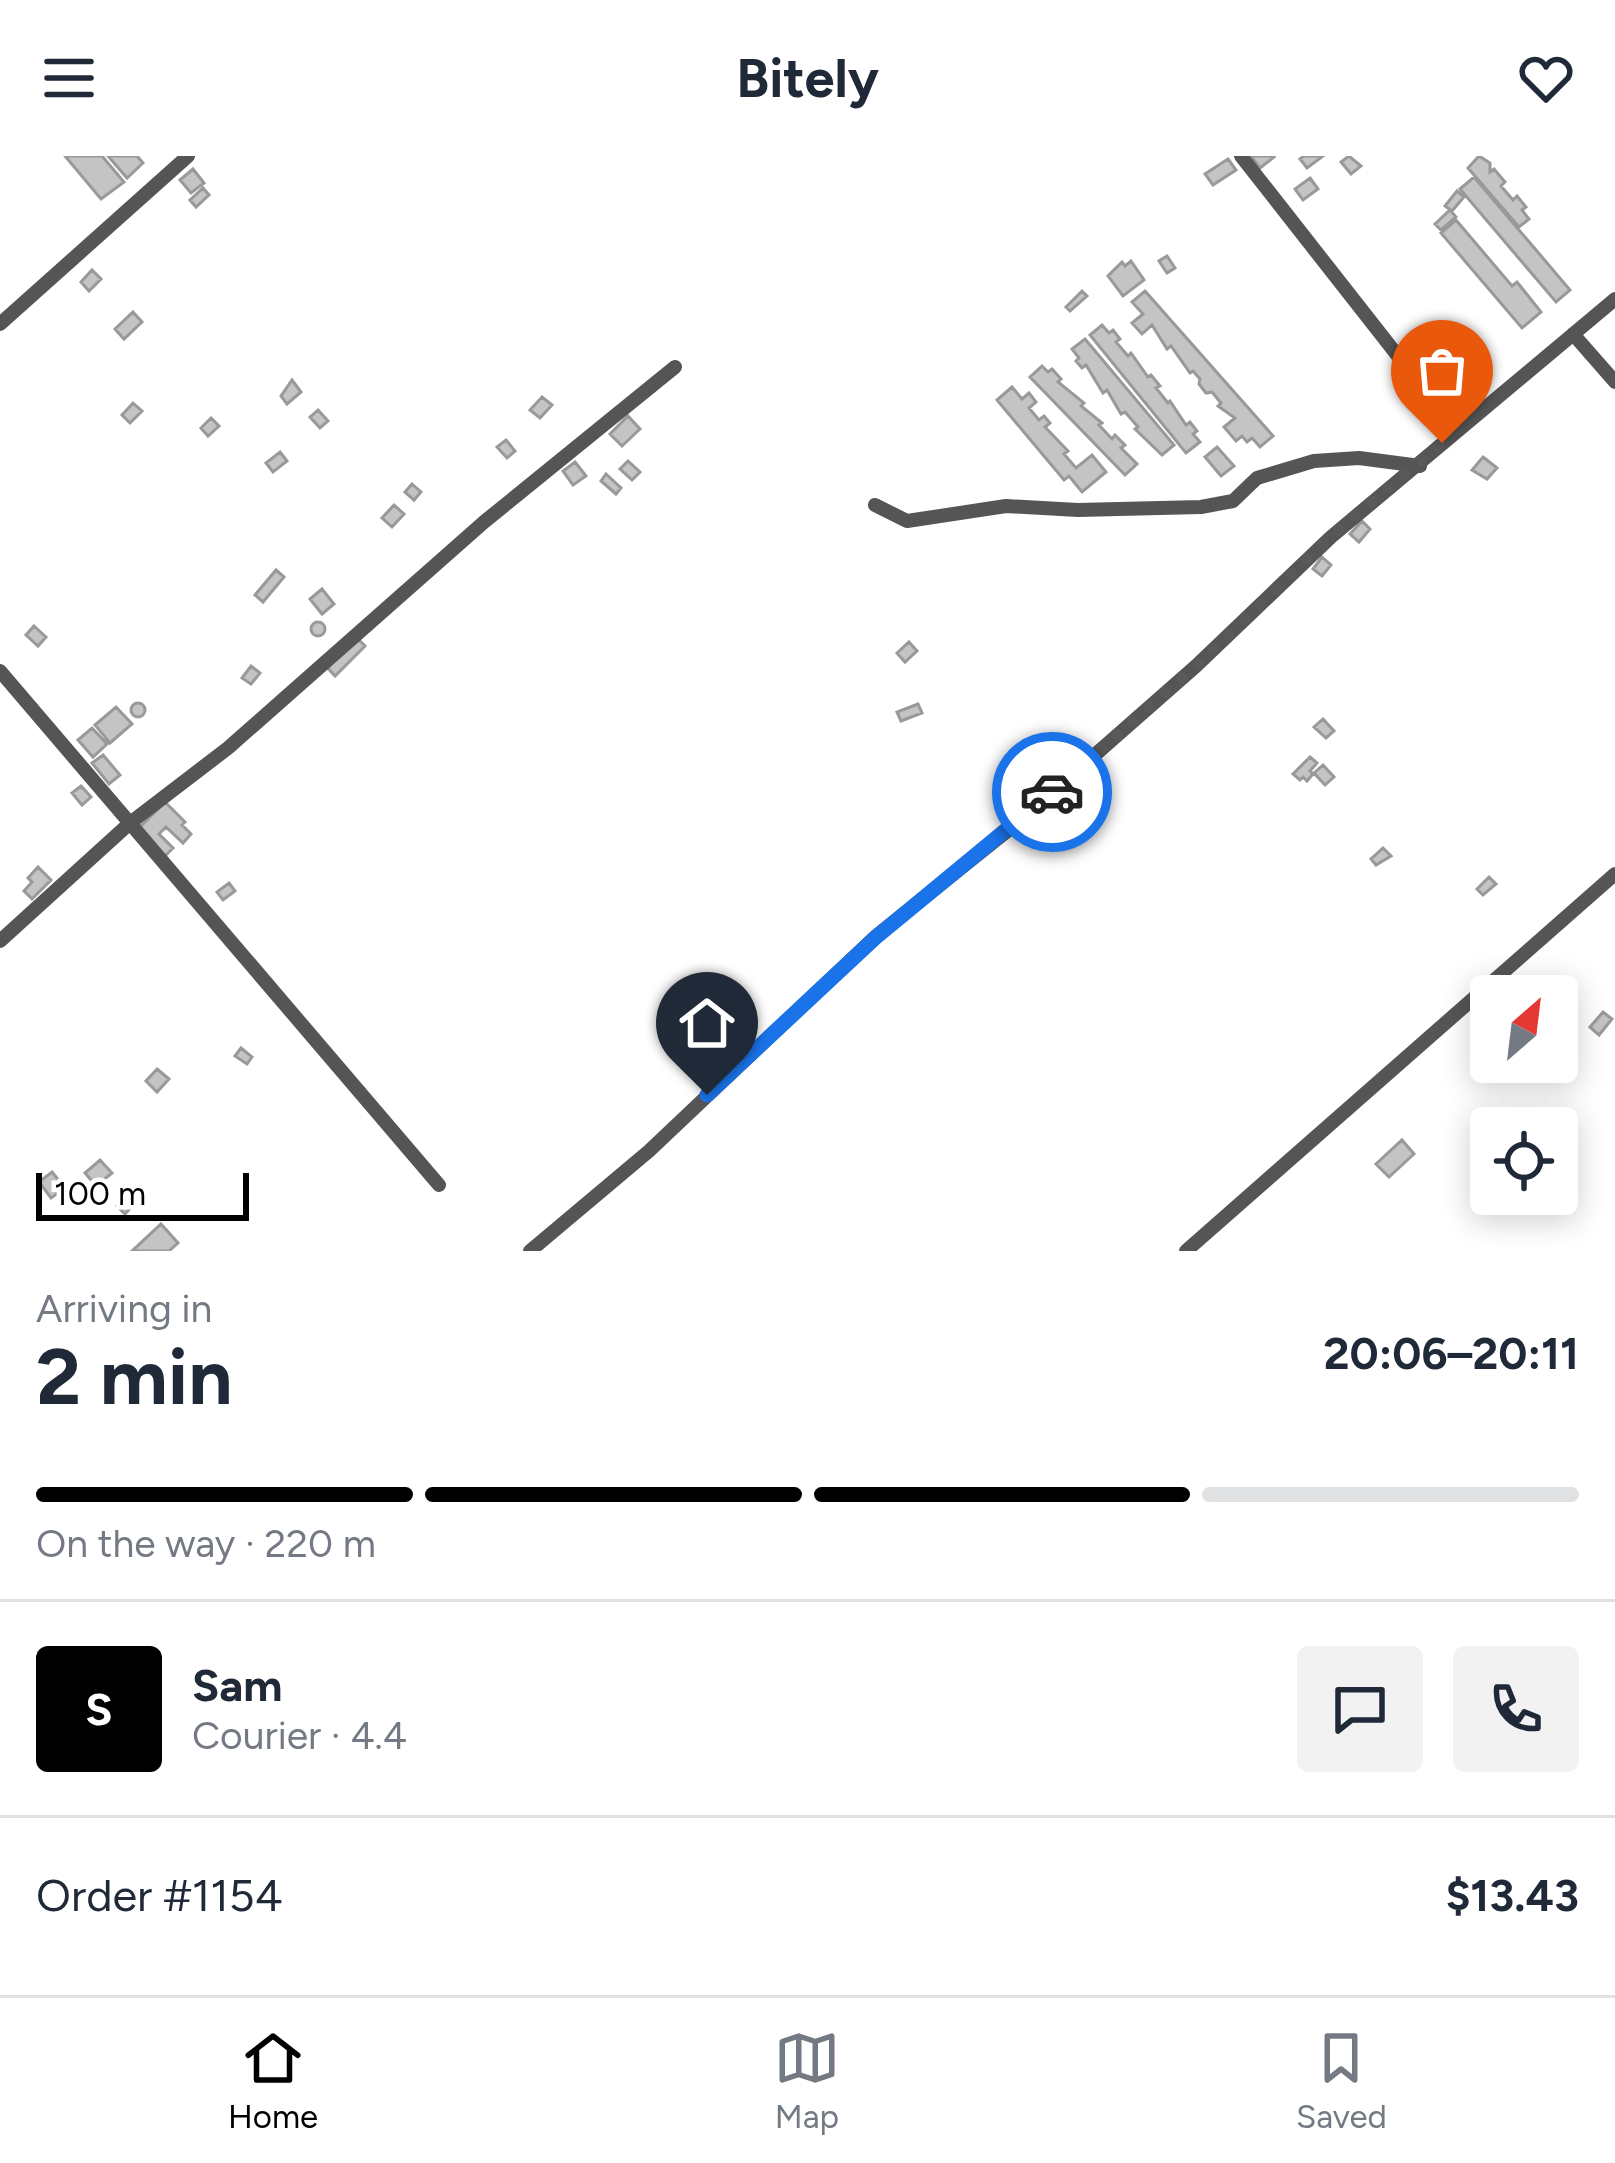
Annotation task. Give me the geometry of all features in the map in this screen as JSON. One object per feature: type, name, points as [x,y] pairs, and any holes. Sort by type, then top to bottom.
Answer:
[{"type":"street","points":[[0,324],[188,156]]},
{"type":"street","points":[[1241,156],[1456,430]]},
{"type":"street","points":[[530,1251],[649,1151],[875,938],[1022,819],[1196,666],[1330,537],[1615,299]]},
{"type":"street","points":[[1573,334],[1615,382]]},
{"type":"street","points":[[0,941],[130,823],[228,748],[484,522],[676,367]]},
{"type":"street","points":[[875,505],[907,521],[1006,506],[1078,510],[1202,507],[1237,500],[1257,478],[1314,461],[1359,458],[1420,466]]},
{"type":"street","points":[[0,671],[439,1185]]},
{"type":"street","points":[[1186,1251],[1615,874]]},
{"type":"building","points":[[65,156],[102,156],[124,182],[101,199]]},
{"type":"building","points":[[108,156],[137,156],[143,163],[127,178]]},
{"type":"building","points":[[1251,156],[1273,156],[1274,157],[1260,168]]},
{"type":"building","points":[[1323,156],[1307,168],[1300,159]]},
{"type":"building","points":[[1349,156],[1361,166],[1351,174],[1341,162]]},
{"type":"building","points":[[1479,156],[1505,182],[1501,186],[1513,200],[1517,196],[1526,207],[1522,210],[1529,219],[1519,227],[1468,168]]},
{"type":"building","points":[[1228,159],[1236,170],[1213,185],[1205,174]]},
{"type":"building","points":[[193,169],[204,183],[191,193],[180,180]]},
{"type":"building","points":[[1474,177],[1570,290],[1556,302],[1460,189]]},
{"type":"building","points":[[1310,178],[1318,189],[1303,200],[1295,189]]},
{"type":"building","points":[[203,188],[209,195],[196,207],[190,200]]},
{"type":"building","points":[[1457,191],[1464,197],[1452,211],[1445,206]]},
{"type":"building","points":[[1450,210],[1456,217],[1441,230],[1435,224]]},
{"type":"building","points":[[1456,220],[1512,286],[1517,282],[1541,312],[1522,328],[1441,233]]},
{"type":"building","points":[[1167,256],[1175,268],[1167,273],[1159,261]]},
{"type":"building","points":[[1131,261],[1144,280],[1123,296],[1108,276],[1122,262],[1125,266]]},
{"type":"building","points":[[92,270],[101,279],[89,291],[81,282]]},
{"type":"building","points":[[1082,291],[1087,296],[1070,311],[1066,307]]},
{"type":"building","points":[[1145,291],[1273,436],[1260,447],[1252,438],[1247,442],[1242,436],[1236,441],[1224,427],[1235,418],[1218,406],[1221,403],[1212,392],[1206,393],[1200,379],[1171,346],[1167,349],[1152,325],[1142,334],[1132,323],[1143,314],[1132,302]]},
{"type":"building","points":[[133,312],[142,322],[124,339],[115,329]]},
{"type":"building","points":[[1102,325],[1109,333],[1113,330],[1120,339],[1116,342],[1151,375],[1186,425],[1190,422],[1197,431],[1193,434],[1200,442],[1186,453],[1090,335]]},
{"type":"building","points":[[1085,339],[1174,445],[1162,455],[1125,412],[1121,414],[1107,390],[1103,393],[1086,365],[1082,368],[1076,361],[1079,358],[1072,349]]},
{"type":"building","points":[[1042,366],[1048,372],[1052,369],[1061,379],[1058,382],[1084,403],[1081,406],[1102,423],[1099,425],[1112,439],[1115,435],[1125,445],[1121,448],[1137,464],[1125,475],[1030,377]]},
{"type":"building","points":[[292,380],[301,392],[287,404],[281,396]]},
{"type":"building","points":[[1012,387],[1022,399],[1029,393],[1036,402],[1029,408],[1039,420],[1044,416],[1050,423],[1045,427],[1068,451],[1064,454],[1076,468],[1092,455],[1106,472],[1082,492],[1069,476],[1064,480],[997,400]]},
{"type":"building","points":[[542,397],[552,405],[540,418],[530,410]]},
{"type":"building","points":[[133,403],[142,411],[130,423],[122,415]]},
{"type":"building","points":[[318,410],[328,421],[320,428],[310,417]]},
{"type":"building","points":[[628,416],[640,429],[622,446],[610,434]]},
{"type":"building","points":[[211,418],[219,426],[208,436],[201,428]]},
{"type":"building","points":[[506,440],[515,451],[507,458],[497,447]]},
{"type":"building","points":[[1217,447],[1234,466],[1221,476],[1205,457]]},
{"type":"building","points":[[280,452],[287,461],[273,472],[266,463]]},
{"type":"building","points":[[1483,457],[1497,468],[1487,479],[1472,470]]},
{"type":"building","points":[[628,461],[640,472],[632,480],[620,469]]},
{"type":"building","points":[[575,462],[586,476],[573,485],[563,471]]},
{"type":"building","points":[[606,474],[621,488],[616,494],[601,481]]},
{"type":"building","points":[[412,484],[421,492],[414,500],[405,492]]},
{"type":"building","points":[[394,505],[404,514],[392,527],[382,518]]},
{"type":"building","points":[[1362,521],[1370,529],[1359,542],[1350,534]]},
{"type":"building","points":[[1322,557],[1331,565],[1322,576],[1313,569]]},
{"type":"building","points":[[276,570],[284,577],[263,602],[255,595]]},
{"type":"building","points":[[322,589],[334,604],[322,614],[310,599]]},
{"type":"building","points":[[318,622],[325,629],[318,636],[311,629]]},
{"type":"building","points":[[34,626],[46,637],[38,646],[26,635]]},
{"type":"building","points":[[357,638],[365,646],[335,676],[326,666]]},
{"type":"building","points":[[909,642],[917,651],[905,662],[897,653]]},
{"type":"building","points":[[251,666],[260,673],[251,684],[242,678]]},
{"type":"building","points":[[138,703],[145,710],[138,717],[131,710]]},
{"type":"building","points":[[918,704],[922,713],[901,721],[897,712]]},
{"type":"building","points":[[116,707],[132,724],[110,743],[95,725]]},
{"type":"building","points":[[1323,719],[1334,731],[1326,738],[1314,727]]},
{"type":"building","points":[[92,728],[107,744],[93,757],[78,740]]},
{"type":"building","points":[[103,755],[120,775],[109,784],[92,763]]},
{"type":"building","points":[[1310,757],[1317,763],[1310,771],[1313,774],[1307,781],[1300,780],[1293,774]]},
{"type":"building","points":[[1323,765],[1334,777],[1325,785],[1314,773]]},
{"type":"building","points":[[81,786],[91,797],[82,805],[72,793]]},
{"type":"building","points":[[165,802],[191,834],[183,843],[166,827],[159,834],[173,848],[165,856],[138,829]]},
{"type":"building","points":[[1383,848],[1391,856],[1376,865],[1371,859]]},
{"type":"building","points":[[38,867],[51,880],[32,899],[24,891]]},
{"type":"building","points":[[1489,877],[1496,884],[1483,895],[1477,889]]},
{"type":"building","points":[[229,883],[235,891],[223,900],[217,892]]},
{"type":"building","points":[[1603,1012],[1612,1019],[1599,1035],[1590,1027]]},
{"type":"building","points":[[241,1048],[252,1057],[247,1064],[235,1056]]},
{"type":"building","points":[[157,1069],[169,1079],[157,1092],[146,1081]]},
{"type":"building","points":[[1402,1140],[1414,1154],[1389,1177],[1376,1164]]},
{"type":"building","points":[[100,1160],[112,1173],[96,1186],[85,1173]]},
{"type":"building","points":[[52,1172],[65,1188],[51,1198],[39,1182]]},
{"type":"building","points":[[128,1195],[135,1203],[125,1214],[117,1206]]},
{"type":"building","points":[[161,1224],[178,1243],[169,1251],[132,1251]]},
{"type":"way so far","points":[[1052,792],[1196,666],[1330,537],[1442,443]]},
{"type":"route","points":[[707,1095],[875,938],[1052,792]]}]
